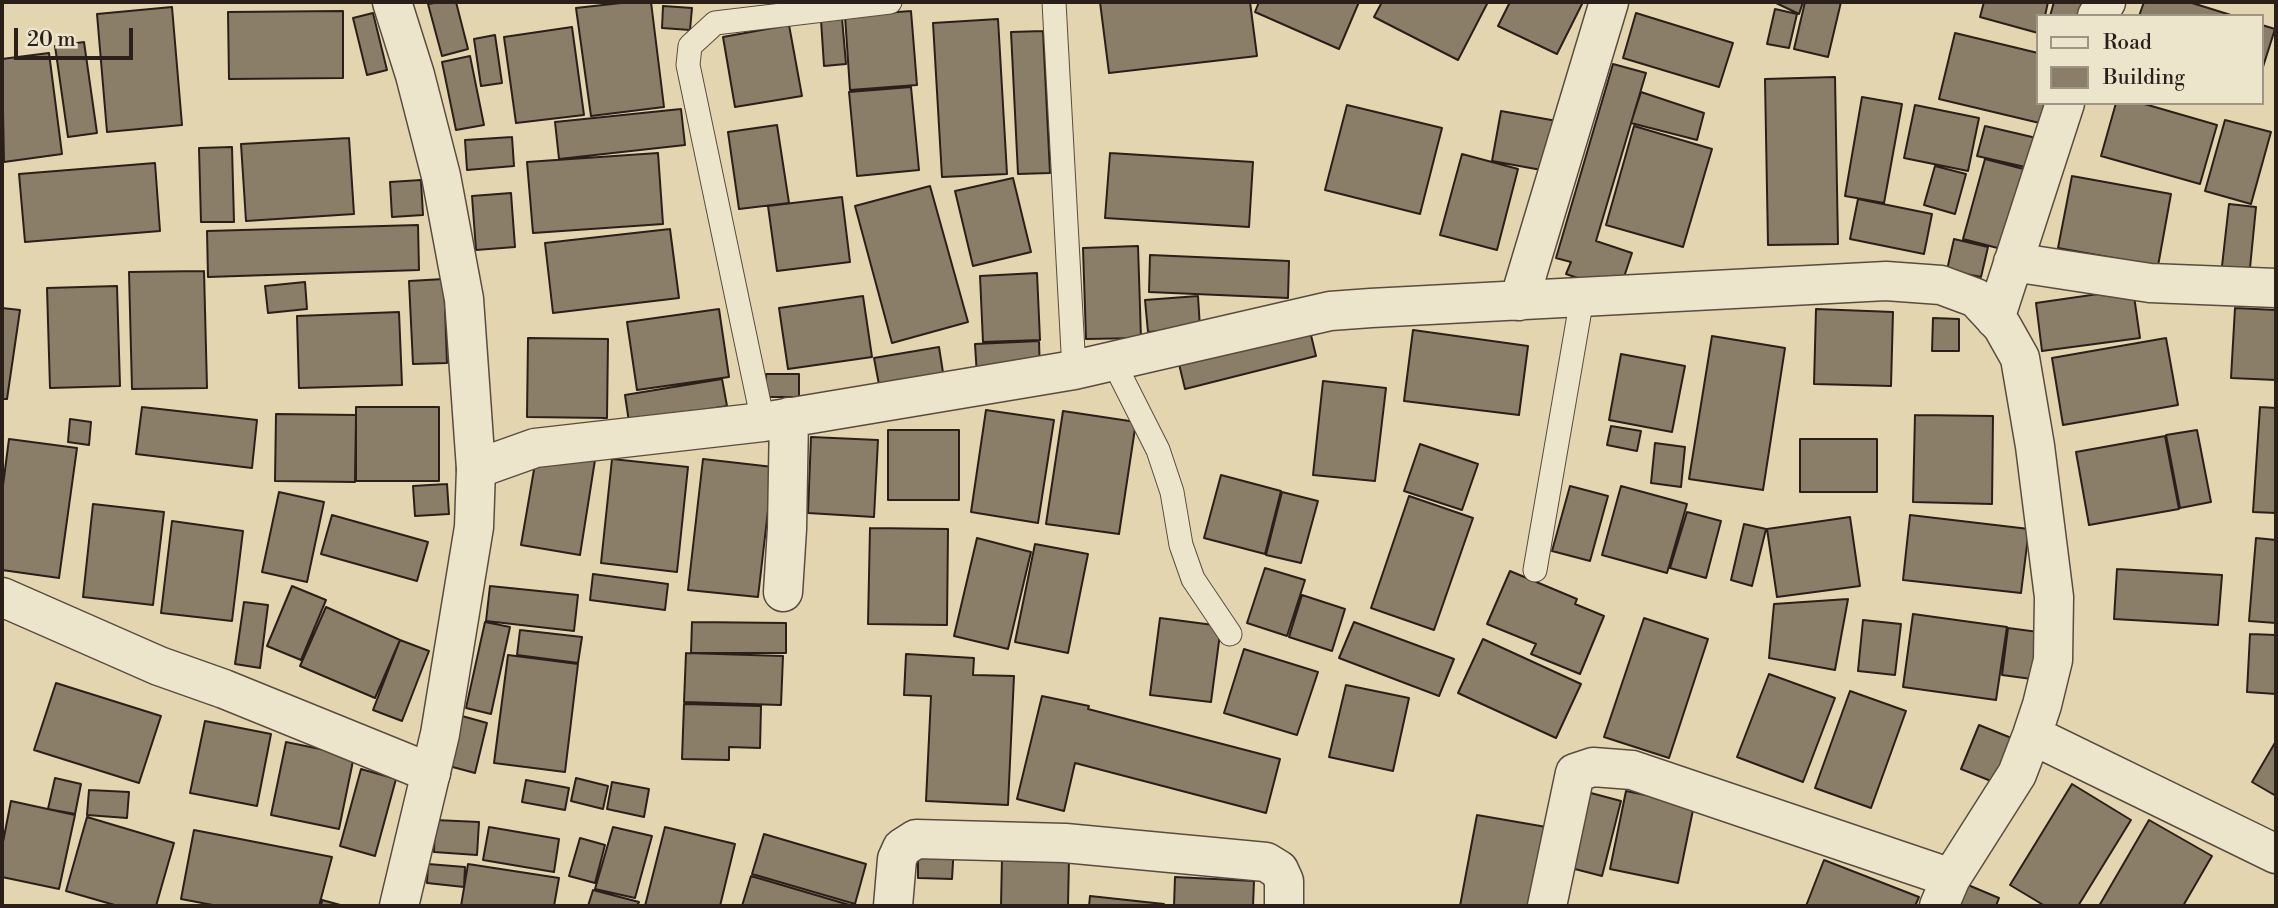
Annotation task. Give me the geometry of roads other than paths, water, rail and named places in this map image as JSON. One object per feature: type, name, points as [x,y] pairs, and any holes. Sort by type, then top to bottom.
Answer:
[{"type":"street","points":[[392,2],[415,75],[441,176],[464,299],[476,469],[474,527],[440,734],[399,906]]},
{"type":"street","points":[[1519,301],[1609,2]]},
{"type":"street","points":[[1995,319],[2064,105]]},
{"type":"street","points":[[2014,262],[2150,283],[2276,288]]},
{"type":"street","points":[[476,469],[535,448],[776,419],[1074,370],[1330,312],[1371,307],[1886,281],[1941,285],[1976,298],[2002,326],[2020,358],[2035,446],[2054,597],[2053,660],[2042,705],[2017,774],[1945,892],[1632,770],[1593,767],[1575,773],[1547,906]]},
{"type":"street","points":[[776,419],[787,529],[783,592]]},
{"type":"street","points":[[2,597],[159,666],[224,689],[431,773]]},
{"type":"street","points":[[2032,734],[2276,854]]},
{"type":"street","points":[[893,906],[897,859],[902,848],[916,839],[1066,843],[1266,862],[1279,870],[1283,881],[1284,906]]},
{"type":"lane","points":[[776,419],[688,65],[690,46],[715,23],[890,2]]},
{"type":"lane","points":[[1054,2],[1074,370]]},
{"type":"lane","points":[[1535,570],[1582,298]]},
{"type":"lane","points":[[1113,361],[1158,450],[1172,492],[1181,545],[1193,579],[1230,634]]}]
